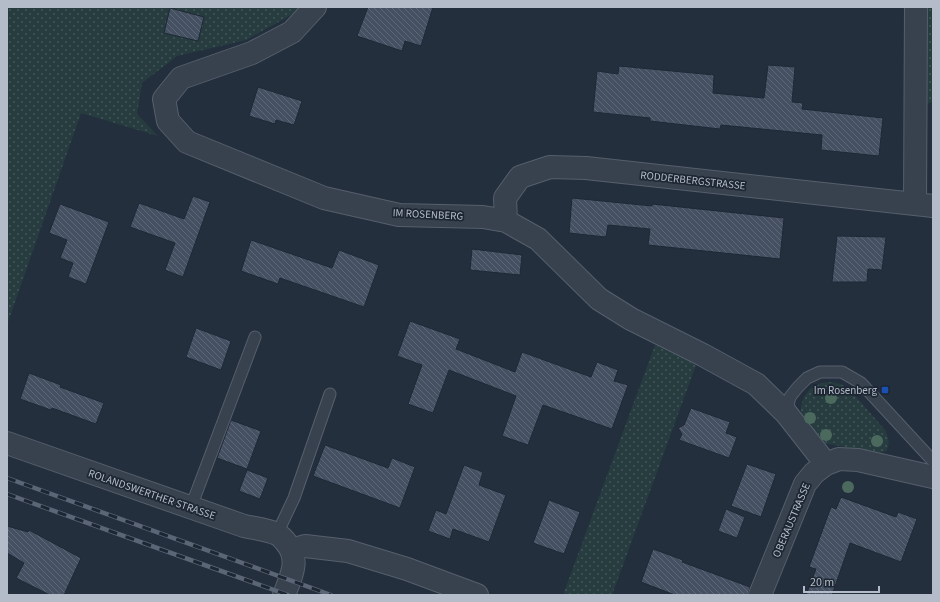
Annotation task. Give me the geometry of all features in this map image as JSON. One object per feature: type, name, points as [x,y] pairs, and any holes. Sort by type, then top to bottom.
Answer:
[{"type":"street","name":"IM ROSENBERG","points":[[315,7],[292,32],[252,53],[181,78],[164,99],[168,121],[187,142],[324,198],[399,215],[482,217],[506,221],[538,239],[599,299],[630,319],[703,355],[756,384],[786,413],[826,464]]},
{"type":"street","name":"RODDERBERGSTRASSE","points":[[506,221],[505,198],[520,177],[550,167],[586,168],[924,205],[916,7]]},
{"type":"street","name":"ROLANDSWERTHER STRASSE","points":[[7,443],[191,507],[284,542],[348,551],[407,569],[477,595]]},
{"type":"street","name":"OBERAUSTRASSE","points":[[760,595],[805,484],[814,473],[826,464],[839,459],[858,460],[933,477]]},
{"type":"street","points":[[284,542],[294,559],[294,569],[284,595]]},
{"type":"lane","points":[[191,507],[255,337]]},
{"type":"lane","points":[[786,413],[790,397],[807,378],[820,372],[842,372],[861,383],[933,461]]},
{"type":"lane","points":[[284,542],[294,498],[330,394]]},
{"type":"green space","points":[[7,7],[303,7],[302,9],[246,40],[177,56],[142,83],[137,114],[158,136],[81,113],[7,325]]},
{"type":"green space","points":[[923,7],[933,7],[933,102],[921,105]]},
{"type":"green space","points":[[655,345],[696,365],[612,595],[563,595]]},
{"type":"green space","points":[[831,382],[841,384],[851,391],[885,430],[889,443],[886,451],[879,453],[823,443],[801,417],[801,406],[804,397],[810,389],[821,383]]},
{"type":"building","points":[[368,7],[433,7],[421,46],[405,41],[402,51],[357,36]]},
{"type":"building","points":[[170,8],[204,17],[198,41],[164,33]]},
{"type":"building","points":[[768,65],[795,67],[792,102],[803,103],[802,109],[883,118],[879,156],[821,150],[822,135],[721,125],[720,129],[650,121],[650,118],[593,112],[597,71],[618,74],[619,66],[714,75],[713,93],[764,98]]},
{"type":"building","points":[[258,87],[302,101],[294,125],[276,120],[275,124],[249,116]]},
{"type":"building","points":[[193,196],[210,202],[183,277],[165,270],[175,243],[130,227],[139,203],[184,219]]},
{"type":"building","points":[[572,198],[652,206],[652,204],[784,218],[780,259],[648,245],[650,229],[608,225],[606,237],[569,233]]},
{"type":"building","points":[[60,204],[109,222],[86,284],[68,277],[73,263],[60,258],[67,240],[49,233]]},
{"type":"building","points":[[837,236],[886,237],[882,270],[868,269],[867,282],[832,282]]},
{"type":"building","points":[[251,240],[332,268],[339,250],[379,265],[364,307],[280,278],[278,284],[241,271]]},
{"type":"building","points":[[472,249],[522,255],[520,275],[470,270]]},
{"type":"building","points":[[410,321],[460,339],[456,349],[515,372],[522,352],[591,377],[597,362],[618,370],[614,381],[628,385],[612,429],[543,405],[528,445],[502,436],[516,396],[449,370],[433,413],[408,404],[422,365],[397,356]]},
{"type":"building","points":[[196,328],[231,341],[221,370],[186,357]]},
{"type":"building","points":[[29,373],[61,385],[60,387],[104,403],[96,424],[52,408],[51,410],[20,399]]},
{"type":"building","points":[[691,408],[730,422],[726,433],[737,437],[729,458],[679,440],[682,434],[678,428],[684,425]]},
{"type":"building","points":[[231,420],[261,431],[247,469],[217,458]]},
{"type":"building","points":[[325,445],[388,468],[392,458],[415,467],[400,508],[313,476]]},
{"type":"building","points":[[747,464],[776,474],[761,517],[731,506]]},
{"type":"building","points":[[464,465],[483,472],[479,485],[506,495],[489,542],[453,529],[450,539],[428,531],[436,510],[446,514]]},
{"type":"building","points":[[247,470],[268,478],[260,499],[239,491]]},
{"type":"building","points":[[841,497],[896,517],[898,512],[917,519],[901,562],[850,543],[832,595],[806,595],[816,569],[809,567],[831,507],[836,509]]},
{"type":"building","points":[[549,500],[580,512],[564,554],[533,543]]},
{"type":"building","points":[[726,509],[745,517],[737,538],[718,531]]},
{"type":"building","points":[[7,526],[28,532],[29,530],[81,558],[64,595],[50,595],[16,578],[24,563],[7,553]]},
{"type":"building","points":[[653,549],[683,560],[682,562],[750,587],[748,595],[675,595],[641,582]]},
{"type":"railway","points":[[7,478],[331,595]]},
{"type":"railway","points":[[7,494],[288,595]]},
{"type":"place","name":"Im Rosenberg","points":[[885,390]]}]
